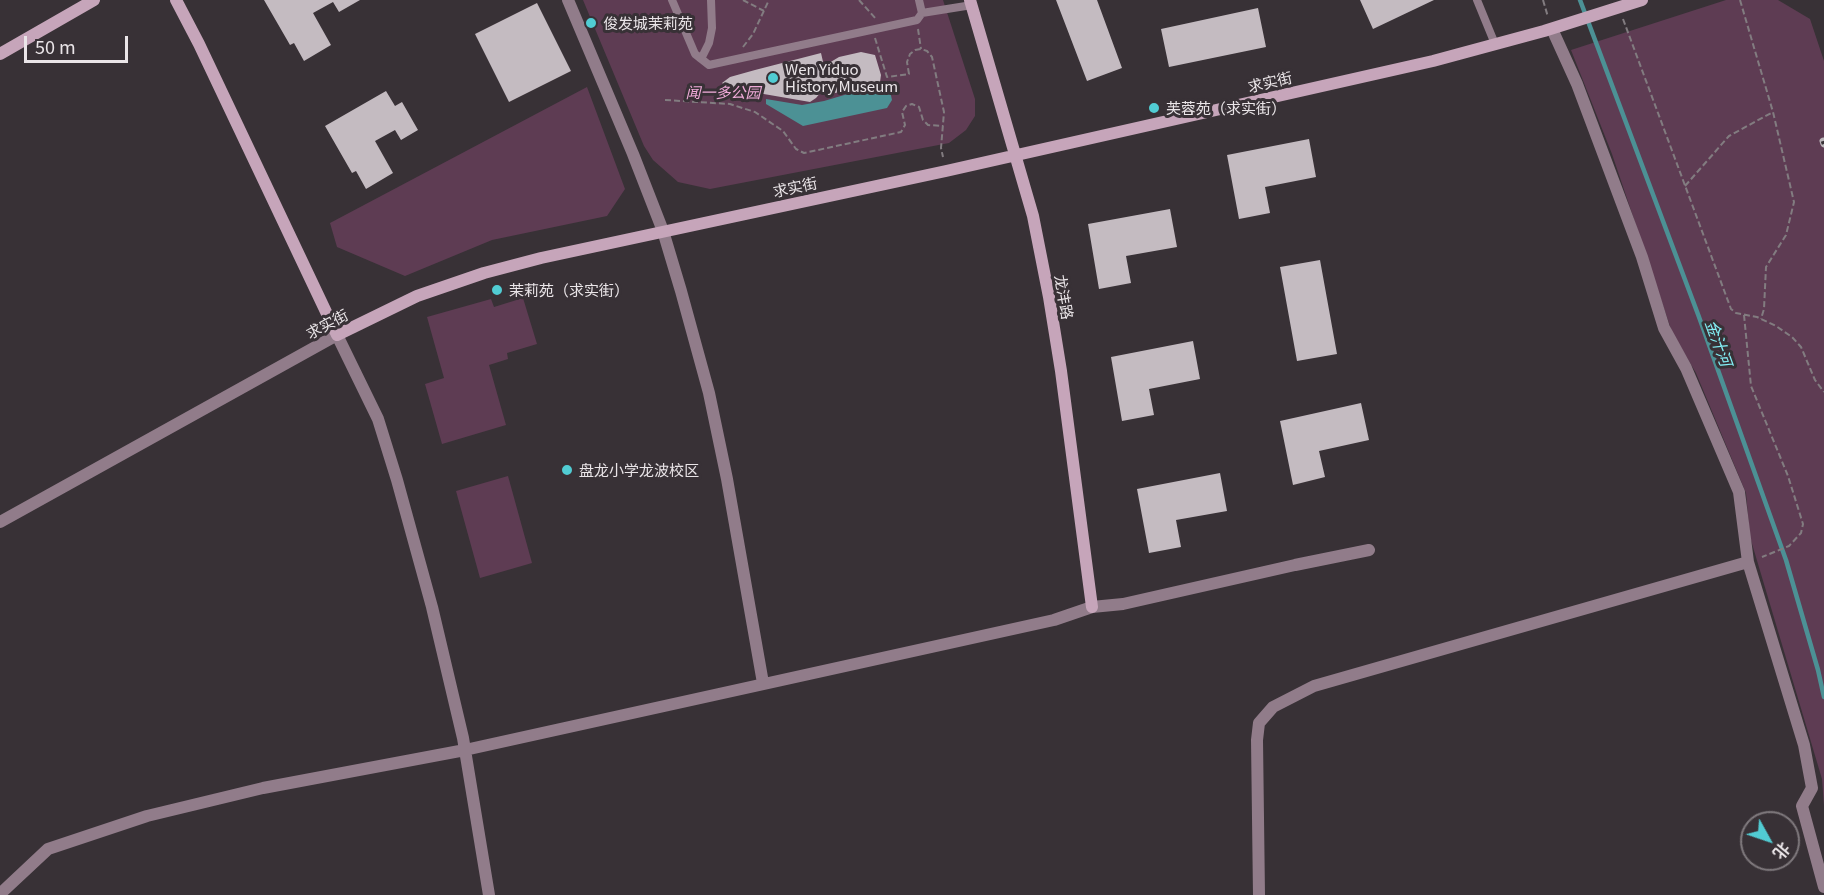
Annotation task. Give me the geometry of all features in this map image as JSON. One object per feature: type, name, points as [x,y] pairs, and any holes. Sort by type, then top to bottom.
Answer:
[{"type":"street","points":[[0,54],[93,0]]},
{"type":"street","points":[[176,0],[378,419],[432,607],[465,750],[489,895]]},
{"type":"street","points":[[570,0],[663,231],[709,393],[763,683]]},
{"type":"street","name":"求实街","points":[[0,522],[337,335],[417,296],[484,273],[541,258],[946,171],[1433,61],[1558,27],[1642,0]]},
{"type":"street","name":"龙沣路","points":[[971,3],[1033,216],[1061,371],[1092,607]]},
{"type":"street","points":[[1558,27],[1642,257],[1664,328],[1686,368],[1739,492],[1754,560],[1804,745],[1812,788],[1802,806],[1824,887]]},
{"type":"street","points":[[0,894],[48,849],[147,816],[263,788],[465,750],[1054,620],[1092,607],[1123,604],[1369,550]]},
{"type":"street","points":[[1259,895],[1257,740],[1259,723],[1273,707],[1314,686],[1754,560]]},
{"type":"lane","points":[[672,0],[695,54],[709,65],[917,20],[922,13],[971,3]]},
{"type":"lane","points":[[701,59],[709,43],[711,0]]},
{"type":"lane","points":[[919,0],[922,13]]},
{"type":"lane","points":[[1477,0],[1495,44]]},
{"type":"path","points":[[743,0],[764,11]]},
{"type":"path","points":[[734,60],[753,34],[769,0]]},
{"type":"path","points":[[859,0],[867,11],[885,27]]},
{"type":"path","points":[[1543,0],[1558,27]]},
{"type":"path","points":[[1740,0],[1773,112],[1794,202],[1786,235],[1766,267],[1764,309],[1761,319]]},
{"type":"path","points":[[1615,10],[1731,309],[1736,313],[1761,319],[1792,337],[1801,347],[1815,380],[1824,392]]},
{"type":"path","points":[[917,20],[921,49]]},
{"type":"path","points":[[873,30],[887,77],[909,74],[907,62],[909,54],[921,49],[927,51],[932,57],[944,112],[941,148],[946,171]]},
{"type":"path","points":[[665,100],[730,104],[755,112],[783,131],[796,149],[804,153],[901,132],[905,125],[902,112],[906,106],[912,104],[919,107],[923,120],[928,125],[943,126]]},
{"type":"path","points":[[1685,186],[1729,136],[1773,112]]},
{"type":"path","points":[[1744,315],[1751,386],[1788,476],[1803,524],[1802,533],[1789,546],[1754,560]]},
{"type":"green space","name":"闻一多公园","points":[[583,0],[943,0],[975,99],[975,116],[966,130],[949,143],[710,189],[678,182],[653,160],[644,146]]},
{"type":"green space","points":[[1726,0],[1778,0],[1810,19],[1824,61],[1824,806],[1822,779],[1750,537],[1746,493],[1696,373],[1672,332],[1612,154],[1571,50]]},
{"type":"green space","points":[[587,87],[625,189],[607,216],[492,240],[405,276],[337,247],[330,223]]},
{"type":"green space","points":[[523,298],[537,344],[507,353],[508,359],[489,365],[506,425],[442,444],[425,384],[444,378],[427,317],[491,299],[494,307]]},
{"type":"green space","points":[[508,476],[532,563],[480,578],[456,491]]},
{"type":"water","points":[[888,82],[892,100],[887,108],[803,126],[766,104],[766,99],[802,105],[824,101]]},
{"type":"building","points":[[264,0],[360,0],[339,12],[333,2],[313,13],[331,45],[304,61],[294,43],[290,45]]},
{"type":"building","points":[[1056,0],[1097,0],[1122,68],[1087,81]]},
{"type":"building","points":[[1360,0],[1434,0],[1373,29]]},
{"type":"building","points":[[537,3],[571,71],[509,102],[475,34]]},
{"type":"building","points":[[1258,8],[1266,47],[1169,67],[1161,29]]},
{"type":"building","points":[[861,52],[875,55],[881,75],[880,82],[831,94],[822,91],[810,102],[729,88],[722,83],[730,77],[821,53],[824,66],[839,57]]},
{"type":"building","points":[[386,91],[395,106],[402,102],[418,130],[401,140],[395,130],[375,141],[393,173],[366,189],[356,171],[352,173],[325,126]]},
{"type":"building","points":[[1309,139],[1316,177],[1265,187],[1270,213],[1239,219],[1227,155]]},
{"type":"building","points":[[1170,209],[1177,247],[1126,256],[1131,283],[1099,289],[1088,224]]},
{"type":"building","points":[[1320,260],[1337,354],[1297,361],[1280,267]]},
{"type":"building","points":[[1193,341],[1200,379],[1149,389],[1154,415],[1122,421],[1111,357]]},
{"type":"building","points":[[1361,403],[1369,440],[1319,451],[1325,477],[1293,485],[1280,421]]},
{"type":"building","points":[[1220,473],[1227,511],[1176,520],[1181,547],[1149,553],[1137,489]]},
{"type":"waterway","name":"金汁河","points":[[1580,0],[1699,317],[1786,560],[1824,697]]},
{"type":"place","name":"俊发城茉莉苑","points":[[591,23]]},
{"type":"place","name":"Wen Yiduo History Museum","points":[[773,78]]},
{"type":"place","name":"芙蓉苑（求实街）","points":[[1154,108]]},
{"type":"place","name":"茉莉苑（求实街）","points":[[497,290]]},
{"type":"place","name":"盘龙小学龙波校区","points":[[567,470]]}]
